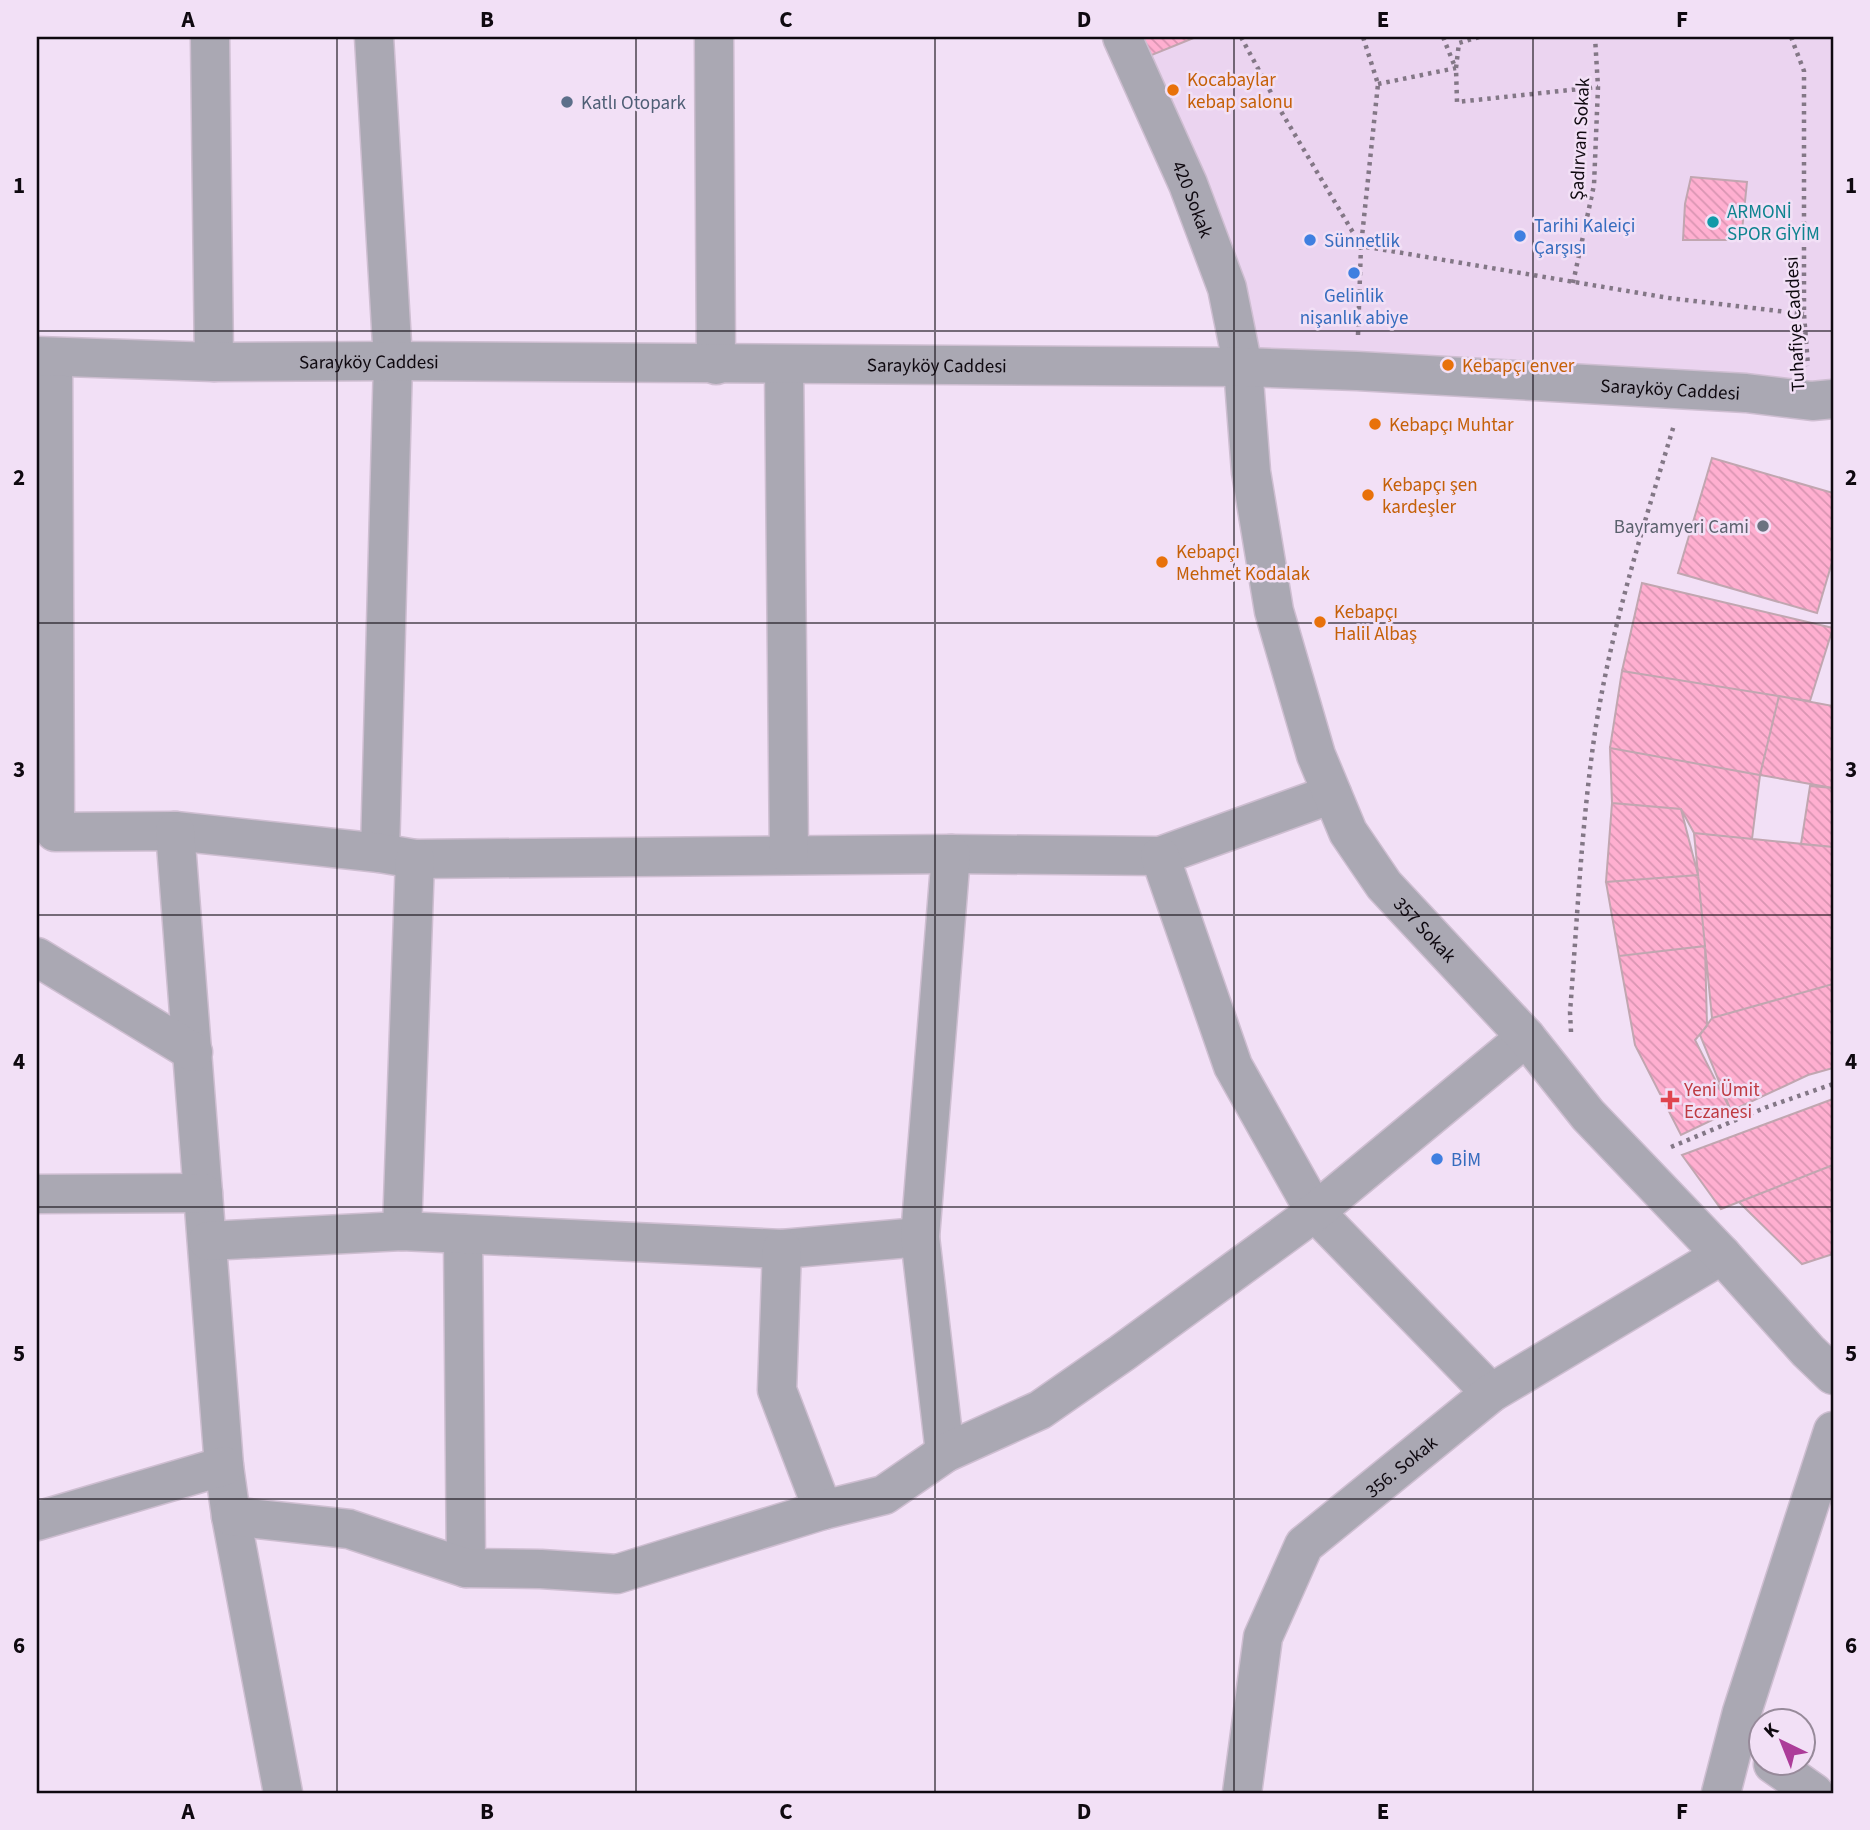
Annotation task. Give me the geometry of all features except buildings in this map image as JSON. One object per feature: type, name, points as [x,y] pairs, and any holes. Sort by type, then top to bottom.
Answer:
[{"type":"street","points":[[210,37],[214,362]]},
{"type":"street","points":[[374,37],[393,361],[402,1231]]},
{"type":"street","points":[[714,37],[716,365]]},
{"type":"street","name":"420 Sokak","points":[[1122,37],[1188,184],[1227,288],[1243,367]]},
{"type":"street","points":[[45,356],[46,830],[175,831],[397,856],[1160,856],[1332,794]]},
{"type":"street","name":"Sarayköy Caddesi","points":[[45,356],[214,362],[1243,367],[1357,370],[1822,400]]},
{"type":"street","points":[[784,365],[789,855]]},
{"type":"street","name":"357 Sokak","points":[[1243,367],[1251,472],[1273,611],[1316,755],[1348,832],[1384,885],[1526,1037],[1588,1115],[1833,1375]]},
{"type":"street","points":[[175,831],[225,1466],[231,1516],[283,1793]]},
{"type":"street","points":[[945,1453],[919,1237],[951,854]]},
{"type":"street","points":[[1160,856],[1233,1066],[1315,1212],[1491,1393]]},
{"type":"street","points":[[37,957],[192,1052]]},
{"type":"street","points":[[231,1516],[349,1529],[466,1568],[617,1574],[823,1510],[884,1494],[945,1453],[1040,1410],[1315,1212],[1526,1037]]},
{"type":"street","points":[[37,1194],[203,1194]]},
{"type":"street","points":[[208,1241],[402,1231],[782,1249],[919,1237]]},
{"type":"street","points":[[463,1234],[466,1568]]},
{"type":"street","points":[[782,1249],[777,1390],[823,1510]]},
{"type":"street","name":"356. Sokak","points":[[1242,1793],[1263,1637],[1304,1545],[1491,1393],[1722,1255]]},
{"type":"street","points":[[1748,1732],[1746,1699],[1833,1431]]},
{"type":"street","points":[[37,1521],[225,1466]]},
{"type":"street","points":[[1721,1793],[1748,1750]]},
{"type":"street","points":[[1794,1778],[1814,1793]]},
{"type":"path","points":[[1241,37],[1282,113],[1361,246],[1669,298],[1804,314]]},
{"type":"path","points":[[1357,370],[1361,246],[1378,84],[1363,37]]},
{"type":"path","points":[[1443,37],[1456,68]]},
{"type":"path","points":[[1479,37],[1459,43],[1456,68],[1457,102],[1598,88]]},
{"type":"path","name":"Şadırvan Sokak","points":[[1573,283],[1594,185],[1598,88],[1595,37]]},
{"type":"path","name":"Tuhafiye Caddesi","points":[[1791,37],[1804,71],[1804,314],[1822,400]]},
{"type":"path","points":[[1378,84],[1456,68]]},
{"type":"path","points":[[1571,1037],[1570,1012],[1593,746],[1609,656],[1637,547],[1676,417]]},
{"type":"path","points":[[1637,1167],[1661,1152],[1729,1123],[1833,1084]]},
{"type":"shaded area","name":"Tarihi Kaleiçi Çarşısı","points":[[1122,37],[1833,37],[1833,398],[1256,357]]},
{"type":"place","name":"Kocabaylar kebap salonu","points":[[1173,90]]},
{"type":"place","name":"Katlı Otopark","points":[[567,102]]},
{"type":"place","name":"ARMONİ SPOR GİYİM","points":[[1713,222]]},
{"type":"place","name":"Tarihi Kaleiçi Çarşısı","points":[[1520,236]]},
{"type":"place","name":"Sünnetlik","points":[[1310,240]]},
{"type":"place","name":"Gelinlik nişanlık abiye","points":[[1354,273]]},
{"type":"place","name":"Kebapçı enver","points":[[1448,365]]},
{"type":"place","name":"Kebapçı Muhtar","points":[[1375,424]]},
{"type":"place","name":"Kebapçı şen kardeşler","points":[[1368,495]]},
{"type":"place","name":"Bayramyeri Cami","points":[[1763,526]]},
{"type":"place","name":"Kebapçı Mehmet Kodalak","points":[[1162,562]]},
{"type":"place","name":"Kebapçı Halil Albaş","points":[[1320,622]]},
{"type":"place","name":"Yeni Ümit Eczanesi","points":[[1670,1100]]},
{"type":"place","name":"BİM","points":[[1437,1159]]}]
